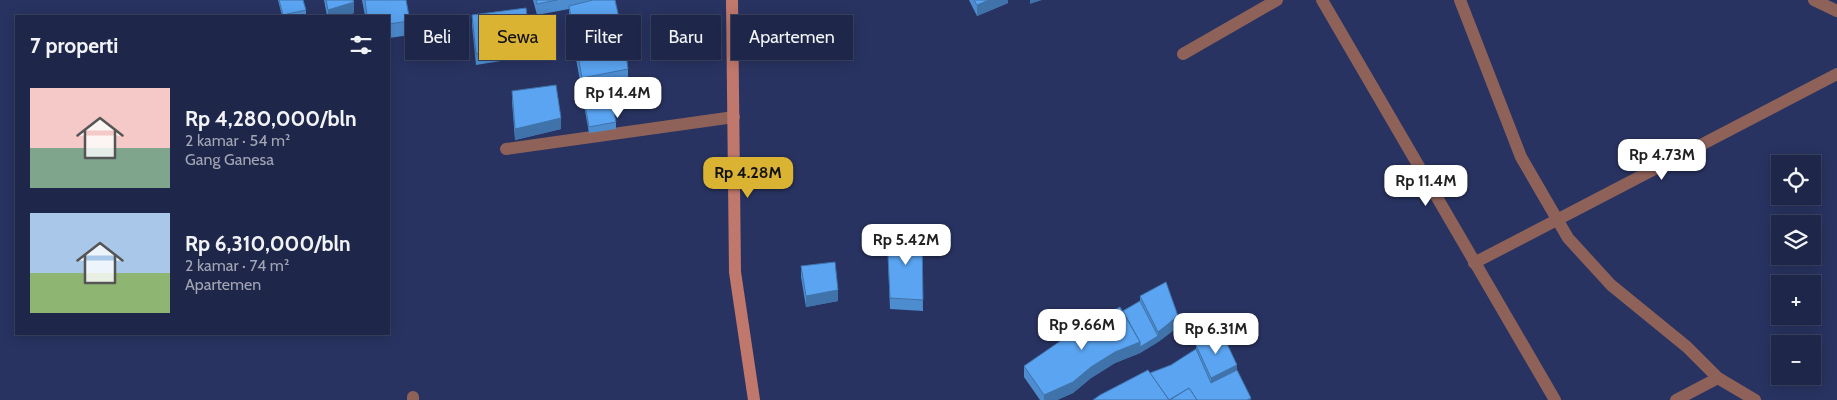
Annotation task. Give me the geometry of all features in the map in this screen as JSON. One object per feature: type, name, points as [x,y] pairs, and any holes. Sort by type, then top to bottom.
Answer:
[{"type":"street","points":[[732,0],[735,272],[754,400]]},
{"type":"street","points":[[1183,54],[1277,0]]},
{"type":"street","points":[[1322,0],[1555,400]]},
{"type":"street","points":[[1460,0],[1521,158],[1568,238],[1612,285],[1687,347],[1718,378],[1755,400]]},
{"type":"street","points":[[1814,0],[1837,11]]},
{"type":"street","points":[[1474,263],[1837,74]]},
{"type":"street","points":[[506,149],[734,117]]},
{"type":"street","points":[[1676,400],[1718,378]]},
{"type":"building","points":[[279,0],[303,0],[306,10],[283,15]]},
{"type":"building","points":[[326,0],[353,0],[354,2],[328,10]]},
{"type":"building","points":[[365,0],[406,0],[409,15],[405,15],[405,22],[390,24],[390,15],[367,15]]},
{"type":"building","points":[[536,0],[557,0],[537,4]]},
{"type":"building","points":[[593,0],[615,0],[618,15],[571,15],[569,6]]},
{"type":"building","points":[[974,0],[989,0],[977,5]]},
{"type":"building","points":[[526,8],[527,15],[479,15],[479,54],[476,54],[472,15]]},
{"type":"building","points":[[579,60],[627,60],[628,69],[582,78]]},
{"type":"building","points":[[556,85],[561,118],[515,129],[512,91]]},
{"type":"building","points":[[609,89],[616,122],[589,127],[583,94]]},
{"type":"building","points":[[887,234],[922,235],[923,300],[890,298]]},
{"type":"building","points":[[835,262],[838,290],[806,296],[801,266]]},
{"type":"building","points":[[1166,282],[1178,316],[1158,332],[1140,296]]},
{"type":"building","points":[[1140,301],[1158,336],[1140,347],[1140,342],[1123,311]]},
{"type":"building","points":[[1120,307],[1140,342],[1115,352],[1091,367],[1073,382],[1044,395],[1024,366],[1072,333]]},
{"type":"building","points":[[1222,333],[1237,365],[1211,378],[1196,345]]},
{"type":"building","points":[[1196,349],[1211,383],[1237,370],[1251,398],[1247,400],[1197,400],[1189,388],[1169,400],[1150,373],[1171,365]]},
{"type":"building","points":[[1148,370],[1169,400],[1093,400],[1100,395]]},
{"type":"building","points":[[1189,388],[1197,400],[1170,400]]}]
